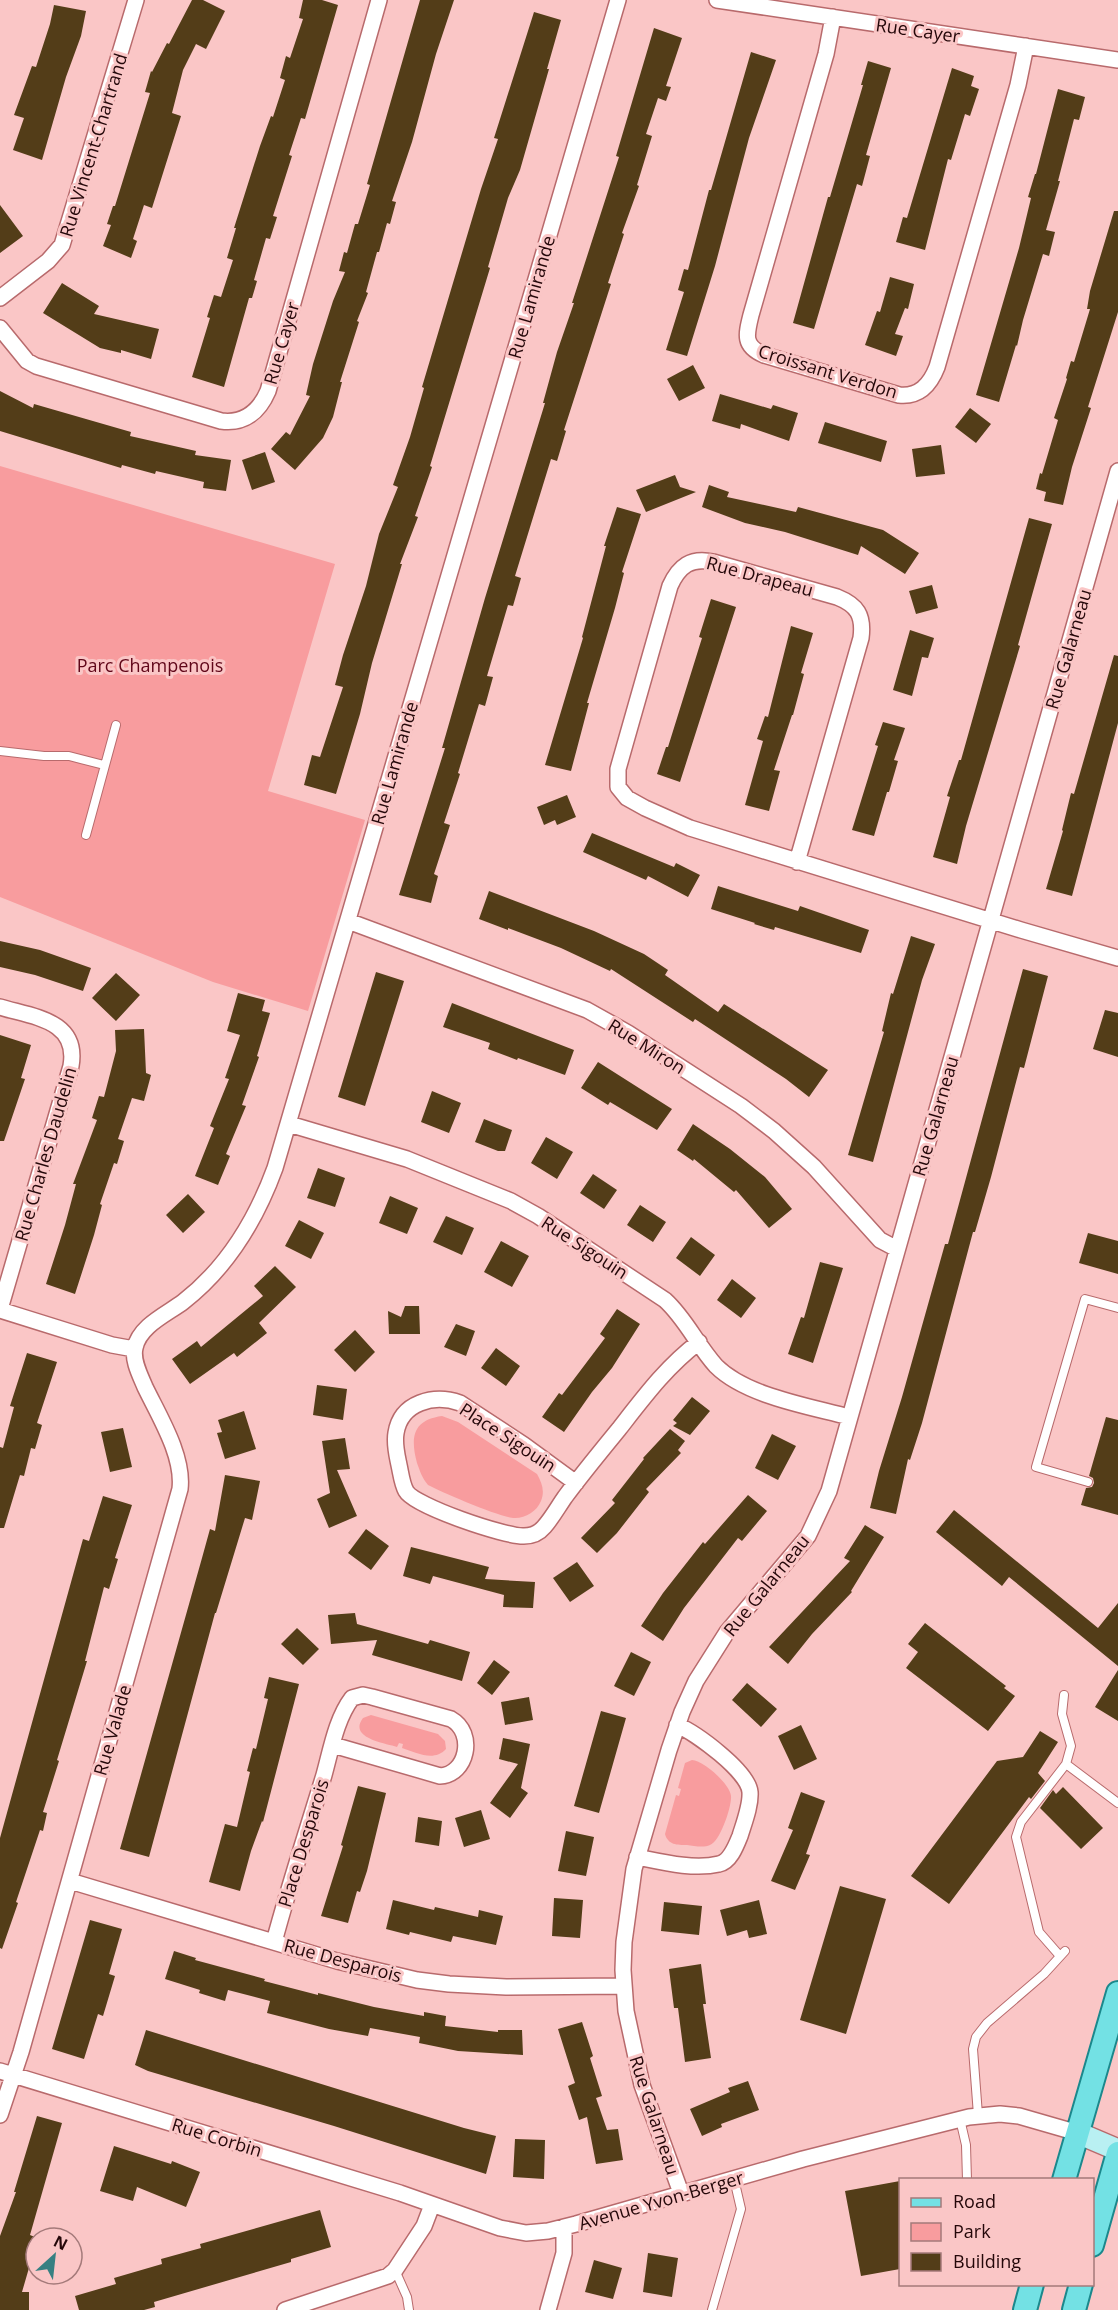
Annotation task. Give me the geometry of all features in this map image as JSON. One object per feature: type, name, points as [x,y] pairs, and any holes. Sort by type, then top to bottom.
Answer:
[{"type":"main road","points":[[1065,2178],[1118,1993]]},
{"type":"main road","points":[[1094,2241],[1110,2205],[1118,2152]]},
{"type":"main road","points":[[1025,2310],[1031,2286]]},
{"type":"main road","points":[[1074,2310],[1080,2286]]},
{"type":"street","name":"Rue Vincent-Chartrand","points":[[0,298],[48,261],[64,241],[136,0]]},
{"type":"street","name":"Rue Cayer","points":[[0,328],[27,361],[36,366],[221,421],[237,421],[253,414],[268,391],[380,0]]},
{"type":"street","name":"Rue Lamirande","points":[[134,1349],[143,1332],[195,1292],[221,1264],[241,1239],[263,1200],[289,1124],[618,0]]},
{"type":"street","name":"Rue Cayer","points":[[717,0],[1118,60]]},
{"type":"street","name":"Croissant Verdon","points":[[833,17],[826,54],[751,315],[748,341],[753,350],[771,358],[899,395],[912,394],[923,388],[932,379],[937,367],[1018,85],[1026,46]]},
{"type":"street","name":"Rue Galarneau","points":[[681,2193],[639,2073],[630,2035],[624,1986],[626,1919],[637,1857],[677,1725],[696,1681],[727,1632],[797,1551],[813,1528],[829,1491],[1118,471]]},
{"type":"street","name":"Rue Drapeau","points":[[797,862],[861,638],[861,617],[851,603],[837,597],[713,562],[698,560],[691,562],[677,573],[670,586],[618,769],[618,787],[623,794],[635,803],[681,824],[797,862],[1118,958]]},
{"type":"street","name":"Rue Miron","points":[[348,921],[587,1010],[628,1033],[732,1100],[774,1131],[814,1167],[880,1240],[897,1249]]},
{"type":"street","name":"Rue Charles Daudelin","points":[[0,1007],[42,1019],[58,1027],[68,1037],[73,1053],[0,1310]]},
{"type":"street","name":"Rue Sigouin","points":[[289,1124],[407,1159],[518,1204],[665,1300],[681,1316],[717,1366],[743,1384],[777,1397],[849,1417]]},
{"type":"street","points":[[0,1310],[112,1345],[134,1349]]},
{"type":"street","name":"Place Sigouin","points":[[576,1483],[524,1445],[452,1400],[432,1399],[414,1406],[402,1418],[396,1431],[396,1448],[401,1474],[409,1495],[433,1509],[505,1534],[522,1536],[537,1533],[658,1379],[699,1342]]},
{"type":"street","name":"Rue Valade","points":[[0,2115],[6,2073],[70,1881],[181,1481],[179,1461],[141,1377],[134,1349]]},
{"type":"street","name":"Place Desparois","points":[[274,1942],[333,1745],[347,1704],[352,1698],[363,1695],[451,1719],[461,1726],[466,1742],[456,1770],[440,1776],[333,1745]]},
{"type":"street","points":[[637,1857],[687,1865],[718,1864],[729,1858],[740,1834],[750,1799],[747,1782],[706,1742],[677,1725]]},
{"type":"street","name":"Rue Desparois","points":[[70,1881],[366,1968],[433,1983],[506,1987],[624,1986]]},
{"type":"street","name":"Rue Corbin","points":[[6,2073],[357,2179],[432,2205]]},
{"type":"street","name":"Avenue Yvon-Berger","points":[[432,2205],[517,2232],[542,2232],[978,2115],[1019,2116],[1078,2133]]},
{"type":"street","points":[[1078,2133],[1118,2137]]},
{"type":"street","points":[[1078,2133],[1118,2152]]},
{"type":"street","points":[[285,2310],[381,2280],[395,2270],[424,2226],[432,2205]]},
{"type":"street","points":[[548,2310],[564,2253],[564,2227]]},
{"type":"lane","points":[[86,835],[116,725]]},
{"type":"lane","points":[[0,751],[44,756],[69,756],[104,765]]},
{"type":"lane","points":[[1088,1482],[1036,1467],[1085,1299],[1118,1308]]},
{"type":"lane","points":[[978,2115],[973,2049],[976,2037],[987,2023],[1044,1974],[1062,1954],[1043,1939],[1035,1923],[1016,1837],[1021,1822],[1066,1764],[1071,1746],[1062,1714],[1064,1695]]},
{"type":"lane","points":[[1066,1764],[1118,1803]]},
{"type":"lane","points":[[960,2119],[966,2145],[967,2178]]},
{"type":"lane","points":[[712,2310],[741,2209],[734,2179]]},
{"type":"lane","points":[[395,2270],[407,2297],[409,2310]]},
{"type":"green space","name":"Parc Champenois","points":[[0,466],[335,564],[268,791],[365,820],[308,1011],[213,982],[0,897]]},
{"type":"green space","points":[[442,1416],[458,1422],[537,1474],[542,1484],[543,1494],[534,1511],[523,1517],[509,1517],[428,1485],[417,1463],[414,1438],[416,1431],[425,1421]]},
{"type":"green space","points":[[371,1715],[438,1734],[445,1741],[446,1749],[431,1756],[402,1748],[403,1744],[399,1743],[397,1747],[370,1738],[360,1730],[360,1725],[363,1718]]},
{"type":"green space","points":[[692,1760],[703,1764],[715,1774],[726,1785],[731,1796],[727,1815],[718,1837],[710,1845],[705,1846],[673,1844],[665,1834],[676,1795],[679,1796],[681,1789],[678,1788],[685,1763]]},
{"type":"building","points":[[192,0],[203,0],[225,11],[206,49],[196,44],[183,70],[172,113],[181,116],[152,208],[144,205],[133,239],[137,241],[131,258],[103,246],[111,225],[107,224],[113,206],[115,206],[150,93],[145,92],[151,71],[167,43],[169,44]]},
{"type":"building","points":[[303,0],[322,0],[338,5],[305,119],[301,118],[289,155],[292,156],[273,216],[277,217],[270,239],[266,238],[254,280],[257,281],[252,298],[249,298],[224,387],[192,377],[210,318],[207,317],[214,295],[221,297],[233,260],[227,258],[236,228],[234,228],[260,146],[271,116],[273,117],[285,80],[280,78],[286,56],[290,58],[303,19],[299,18]]},
{"type":"building","points":[[420,0],[454,0],[392,201],[396,202],[390,224],[387,223],[379,252],[377,252],[366,292],[368,293],[357,321],[359,322],[340,382],[342,382],[333,417],[323,438],[295,470],[271,449],[286,432],[290,435],[310,396],[306,395],[313,364],[333,301],[345,272],[339,271],[344,252],[347,253],[370,185],[367,184]]},
{"type":"building","points":[[54,5],[86,11],[81,36],[66,77],[42,160],[13,150],[24,118],[14,115],[32,66],[36,67]]},
{"type":"building","points":[[534,12],[561,20],[547,69],[549,69],[520,170],[508,198],[488,267],[490,268],[430,466],[432,467],[415,516],[418,517],[400,564],[402,564],[336,794],[304,785],[312,755],[320,757],[343,687],[335,685],[343,655],[366,586],[379,534],[398,487],[393,485],[410,437],[424,388],[422,387],[498,139],[494,138]]},
{"type":"building","points":[[654,28],[682,38],[666,86],[671,87],[666,101],[658,98],[646,134],[652,136],[637,185],[639,186],[622,233],[624,234],[608,283],[611,284],[564,430],[566,431],[557,461],[551,459],[515,576],[521,578],[513,606],[508,605],[487,676],[493,677],[485,706],[479,704],[444,823],[450,825],[434,874],[438,876],[431,903],[399,895],[445,748],[442,748],[545,403],[543,403],[557,352],[619,157],[616,156]]},
{"type":"building","points":[[751,52],[776,60],[749,138],[715,266],[687,356],[666,350],[684,292],[678,290],[684,269],[688,270],[709,190],[711,190]]},
{"type":"building","points":[[868,61],[891,68],[866,155],[870,156],[862,186],[857,184],[814,329],[793,323]]},
{"type":"building","points":[[952,68],[974,76],[971,86],[979,89],[970,116],[965,114],[951,160],[948,159],[925,250],[896,242],[903,217],[907,218]]},
{"type":"building","points":[[1058,89],[1085,97],[1079,120],[1074,119],[1046,230],[1055,232],[1049,256],[1043,254],[999,402],[976,395],[1019,248],[1031,198],[1028,197]]},
{"type":"building","points":[[0,205],[23,236],[0,253]]},
{"type":"building","points":[[1114,211],[1118,211],[1118,312],[1088,407],[1091,408],[1072,467],[1063,505],[1044,501],[1046,492],[1036,489],[1058,420],[1054,418],[1071,361],[1074,362],[1090,309],[1087,309],[1090,291]]},
{"type":"building","points":[[890,277],[914,284],[908,309],[905,308],[895,334],[903,336],[896,356],[865,345],[877,311],[880,312]]},
{"type":"building","points":[[62,283],[99,306],[94,314],[159,329],[151,359],[121,350],[121,353],[100,348],[43,313]]},
{"type":"building","points":[[693,365],[705,388],[679,401],[667,379]]},
{"type":"building","points":[[0,391],[33,408],[34,404],[131,432],[130,436],[196,451],[195,455],[231,460],[226,491],[203,488],[204,482],[156,471],[155,474],[122,465],[121,468],[0,431]]},
{"type":"building","points":[[720,394],[771,409],[773,405],[798,413],[789,441],[741,424],[740,429],[712,421]]},
{"type":"building","points":[[970,408],[991,424],[976,443],[955,427]]},
{"type":"building","points":[[825,422],[887,441],[881,462],[818,443]]},
{"type":"building","points":[[941,445],[945,474],[916,477],[912,449]]},
{"type":"building","points":[[265,452],[275,482],[252,490],[242,460]]},
{"type":"building","points":[[675,475],[680,487],[696,492],[646,512],[636,490]]},
{"type":"building","points":[[709,485],[729,492],[727,497],[796,512],[798,507],[883,530],[919,553],[905,574],[861,546],[858,555],[785,532],[745,523],[702,507]]},
{"type":"building","points":[[617,507],[641,514],[622,572],[624,573],[587,703],[589,703],[571,771],[545,765],[583,638],[606,546],[604,546]]},
{"type":"building","points":[[1029,518],[1052,524],[1018,645],[1020,646],[966,826],[957,864],[933,857],[950,797],[947,796],[959,760],[961,760]]},
{"type":"building","points":[[932,585],[938,608],[916,614],[909,591]]},
{"type":"building","points":[[711,599],[736,607],[680,782],[657,774],[666,747],[668,747],[702,638],[699,637]]},
{"type":"building","points":[[791,626],[813,633],[801,673],[804,674],[793,715],[774,770],[780,771],[769,811],[745,805],[763,741],[757,739],[765,716],[768,717]]},
{"type":"building","points":[[910,630],[934,638],[928,658],[922,657],[912,696],[893,690]]},
{"type":"building","points":[[1114,655],[1118,656],[1118,723],[1072,896],[1046,889],[1063,831],[1071,793],[1074,794]]},
{"type":"building","points":[[883,722],[905,728],[894,760],[898,761],[874,836],[852,830],[878,746],[875,745]]},
{"type":"building","points":[[567,795],[576,817],[557,825],[555,820],[544,825],[537,807]]},
{"type":"building","points":[[592,833],[674,867],[676,863],[700,875],[688,897],[648,876],[646,880],[583,852]]},
{"type":"building","points":[[718,886],[798,911],[800,906],[869,930],[861,953],[775,927],[774,930],[711,909]]},
{"type":"building","points":[[489,891],[594,931],[644,954],[668,970],[665,975],[718,1012],[724,1004],[828,1070],[809,1097],[786,1079],[695,1019],[693,1022],[611,969],[610,971],[561,948],[479,919]]},
{"type":"building","points":[[911,936],[935,944],[922,980],[873,1162],[848,1155],[884,1032],[882,1031],[891,993],[893,994]]},
{"type":"building","points":[[0,941],[40,950],[91,968],[83,991],[35,975],[0,967]]},
{"type":"building","points":[[1023,969],[1048,976],[1024,1068],[1020,1067],[922,1423],[910,1460],[908,1459],[896,1514],[870,1508],[945,1244],[948,1244]]},
{"type":"building","points":[[376,972],[404,981],[365,1106],[338,1097]]},
{"type":"building","points":[[116,973],[140,995],[116,1021],[92,998]]},
{"type":"building","points":[[238,993],[265,1000],[262,1011],[270,1013],[257,1056],[259,1057],[242,1105],[246,1106],[226,1154],[230,1156],[218,1185],[195,1176],[214,1128],[210,1126],[229,1079],[225,1078],[240,1035],[227,1031]]},
{"type":"building","points":[[452,1003],[574,1050],[565,1075],[488,1049],[490,1043],[443,1027]]},
{"type":"building","points":[[1105,1010],[1118,1013],[1118,1057],[1093,1049]]},
{"type":"building","points":[[144,1029],[146,1073],[151,1075],[144,1101],[132,1098],[118,1139],[124,1141],[100,1204],[102,1205],[94,1235],[75,1294],[46,1284],[76,1184],[73,1184],[97,1120],[92,1118],[99,1096],[104,1097],[116,1051],[115,1030]]},
{"type":"building","points":[[0,1035],[31,1045],[21,1078],[25,1079],[4,1141],[0,1141]]},
{"type":"building","points":[[598,1062],[672,1109],[657,1130],[610,1102],[608,1105],[581,1088]]},
{"type":"building","points":[[432,1091],[461,1103],[449,1133],[421,1122]]},
{"type":"building","points":[[484,1119],[512,1130],[505,1151],[498,1151],[475,1142]]},
{"type":"building","points":[[693,1124],[730,1149],[765,1177],[792,1209],[769,1228],[736,1190],[734,1192],[694,1159],[693,1161],[677,1150]]},
{"type":"building","points":[[546,1137],[573,1152],[557,1179],[531,1163]]},
{"type":"building","points":[[318,1168],[345,1178],[335,1207],[307,1198]]},
{"type":"building","points":[[593,1174],[617,1190],[604,1209],[580,1193]]},
{"type":"building","points":[[188,1194],[205,1212],[183,1233],[166,1215]]},
{"type":"building","points":[[390,1196],[418,1208],[407,1234],[379,1223]]},
{"type":"building","points":[[640,1205],[666,1222],[653,1242],[627,1225]]},
{"type":"building","points":[[446,1216],[474,1228],[462,1255],[433,1242]]},
{"type":"building","points":[[299,1220],[324,1233],[311,1259],[285,1246]]},
{"type":"building","points":[[1088,1233],[1118,1241],[1118,1274],[1079,1263]]},
{"type":"building","points":[[691,1237],[715,1255],[700,1276],[676,1258]]},
{"type":"building","points":[[501,1241],[529,1256],[512,1287],[484,1272]]},
{"type":"building","points":[[820,1262],[843,1268],[813,1363],[788,1354],[801,1317],[804,1318]]},
{"type":"building","points":[[275,1266],[296,1287],[259,1323],[267,1333],[237,1357],[234,1353],[190,1384],[172,1359],[197,1341],[201,1347],[263,1296],[254,1286]]},
{"type":"building","points":[[732,1279],[756,1298],[741,1318],[717,1300]]},
{"type":"building","points":[[405,1306],[419,1306],[420,1334],[389,1334],[388,1311],[401,1317]]},
{"type":"building","points":[[617,1309],[640,1324],[612,1368],[564,1432],[542,1417],[559,1393],[562,1395],[605,1338],[600,1334]]},
{"type":"building","points":[[456,1324],[475,1331],[466,1356],[444,1347]]},
{"type":"building","points":[[355,1330],[375,1352],[355,1372],[334,1350]]},
{"type":"building","points":[[496,1348],[520,1366],[506,1386],[481,1368]]},
{"type":"building","points":[[27,1353],[57,1362],[37,1423],[42,1425],[35,1449],[31,1448],[24,1476],[20,1475],[4,1528],[0,1528],[0,1447],[3,1448],[14,1407],[10,1406]]},
{"type":"building","points":[[317,1385],[347,1389],[343,1420],[313,1415]]},
{"type":"building","points":[[692,1397],[710,1411],[690,1435],[673,1426],[677,1423],[673,1420]]},
{"type":"building","points":[[244,1411],[256,1449],[225,1459],[217,1433],[222,1432],[218,1420]]},
{"type":"building","points":[[1106,1417],[1118,1420],[1118,1515],[1081,1505],[1086,1488],[1092,1487],[1094,1483],[1093,1478],[1089,1476]]},
{"type":"building","points":[[123,1428],[132,1467],[110,1472],[101,1432]]},
{"type":"building","points":[[670,1429],[685,1441],[678,1450],[681,1453],[646,1489],[649,1492],[617,1533],[597,1553],[581,1538],[615,1503],[612,1500],[643,1458]]},
{"type":"building","points":[[772,1434],[796,1446],[778,1480],[755,1468]]},
{"type":"building","points":[[345,1438],[350,1469],[337,1470],[357,1516],[329,1528],[317,1499],[330,1493],[322,1441]]},
{"type":"building","points":[[225,1475],[260,1481],[252,1520],[245,1518],[215,1613],[149,1857],[120,1849],[210,1529],[215,1531]]},
{"type":"building","points":[[748,1495],[767,1511],[742,1541],[738,1538],[684,1608],[663,1641],[641,1626],[663,1593],[703,1542],[705,1544]]},
{"type":"building","points":[[103,1496],[132,1505],[115,1558],[118,1559],[109,1589],[104,1587],[85,1661],[87,1661],[43,1812],[47,1813],[43,1831],[40,1830],[2,1949],[0,1948],[0,1838],[83,1539],[89,1541]]},
{"type":"building","points":[[954,1510],[1098,1628],[1118,1603],[1118,1666],[1009,1577],[1002,1586],[936,1532]]},
{"type":"building","points":[[865,1525],[884,1537],[852,1592],[812,1634],[788,1664],[769,1647],[850,1561],[844,1558]]},
{"type":"building","points":[[366,1529],[389,1546],[371,1570],[348,1553]]},
{"type":"building","points":[[411,1547],[489,1567],[485,1579],[535,1582],[533,1608],[503,1607],[504,1595],[433,1576],[430,1584],[403,1576]]},
{"type":"building","points":[[577,1562],[594,1586],[570,1602],[553,1578]]},
{"type":"building","points":[[355,1613],[357,1624],[428,1644],[430,1640],[470,1652],[462,1681],[372,1655],[377,1640],[331,1644],[328,1615]]},
{"type":"building","points":[[925,1623],[1006,1686],[1004,1688],[1015,1696],[988,1731],[906,1668],[918,1652],[908,1644]]},
{"type":"building","points":[[297,1628],[319,1649],[303,1665],[281,1644]]},
{"type":"building","points":[[631,1652],[651,1662],[634,1696],[614,1686]]},
{"type":"building","points":[[494,1660],[510,1672],[492,1695],[477,1683]]},
{"type":"building","points":[[1118,1670],[1118,1721],[1095,1707]]},
{"type":"building","points":[[269,1677],[299,1684],[263,1822],[251,1851],[240,1891],[209,1882],[225,1824],[237,1827],[250,1772],[247,1771],[253,1748],[256,1749],[268,1699],[264,1698]]},
{"type":"building","points":[[747,1683],[777,1709],[761,1727],[732,1700]]},
{"type":"building","points":[[529,1697],[533,1720],[505,1725],[501,1702]]},
{"type":"building","points":[[601,1711],[626,1718],[599,1813],[574,1806]]},
{"type":"building","points":[[801,1725],[817,1759],[794,1770],[778,1736]]},
{"type":"building","points":[[1040,1731],[1058,1742],[1038,1773],[1045,1781],[1031,1799],[1029,1797],[949,1904],[911,1876],[997,1761],[1023,1757]]},
{"type":"building","points":[[503,1738],[530,1744],[521,1788],[528,1793],[510,1818],[490,1803],[518,1764],[499,1759]]},
{"type":"building","points":[[358,1786],[386,1793],[367,1871],[360,1892],[357,1891],[348,1923],[321,1916],[343,1846],[341,1845]]},
{"type":"building","points":[[1063,1787],[1103,1828],[1081,1849],[1040,1808],[1053,1790],[1056,1794]]},
{"type":"building","points":[[801,1792],[825,1801],[806,1854],[810,1855],[795,1890],[771,1881],[793,1830],[788,1828]]},
{"type":"building","points":[[481,1810],[490,1839],[464,1847],[455,1818]]},
{"type":"building","points":[[418,1817],[442,1821],[439,1846],[415,1842]]},
{"type":"building","points":[[566,1831],[594,1837],[586,1876],[558,1871]]},
{"type":"building","points":[[840,1886],[886,1899],[846,2034],[800,2020]]},
{"type":"building","points":[[554,1898],[583,1900],[580,1938],[552,1936]]},
{"type":"building","points":[[393,1900],[478,1917],[479,1910],[503,1916],[496,1945],[453,1936],[451,1942],[386,1929]]},
{"type":"building","points":[[759,1900],[767,1934],[749,1938],[747,1930],[727,1936],[720,1910]]},
{"type":"building","points":[[664,1902],[702,1906],[699,1935],[661,1931]]},
{"type":"building","points":[[90,1920],[122,1929],[109,1974],[115,1976],[103,2016],[98,2014],[84,2059],[52,2049]]},
{"type":"building","points":[[174,1951],[196,1958],[195,1960],[318,1995],[318,1993],[374,2007],[424,2016],[424,2012],[446,2016],[445,2026],[498,2032],[498,2030],[522,2030],[523,2055],[458,2051],[419,2043],[420,2037],[370,2028],[368,2036],[329,2029],[267,2013],[270,2001],[228,1990],[225,2001],[165,1979]]},
{"type":"building","points":[[701,1964],[706,2004],[703,2004],[711,2058],[685,2062],[678,2008],[674,2008],[669,1969]]},
{"type":"building","points":[[582,2022],[602,2096],[596,2098],[607,2130],[618,2129],[623,2160],[596,2164],[587,2117],[579,2120],[568,2086],[575,2083],[558,2029]]},
{"type":"building","points":[[146,2030],[496,2136],[486,2174],[148,2071],[135,2065]]},
{"type":"building","points":[[748,2081],[759,2110],[721,2124],[722,2127],[702,2136],[690,2109],[730,2092],[728,2088]]},
{"type":"building","points":[[37,2116],[62,2123],[33,2226],[24,2226],[22,2292],[29,2292],[29,2310],[0,2310],[0,2236],[16,2192],[14,2192]]},
{"type":"building","points":[[515,2139],[545,2140],[544,2179],[513,2177]]},
{"type":"building","points":[[114,2146],[171,2164],[172,2161],[200,2172],[186,2207],[137,2187],[133,2201],[100,2191]]},
{"type":"building","points":[[899,2181],[899,2269],[861,2276],[845,2191]]},
{"type":"building","points":[[320,2210],[331,2247],[291,2259],[291,2262],[154,2302],[155,2307],[144,2310],[79,2310],[75,2296],[116,2284],[114,2278],[162,2264],[161,2259],[201,2248],[200,2244]]},
{"type":"building","points":[[648,2253],[678,2258],[672,2297],[643,2292]]},
{"type":"building","points":[[594,2260],[622,2268],[613,2299],[585,2292]]}]
